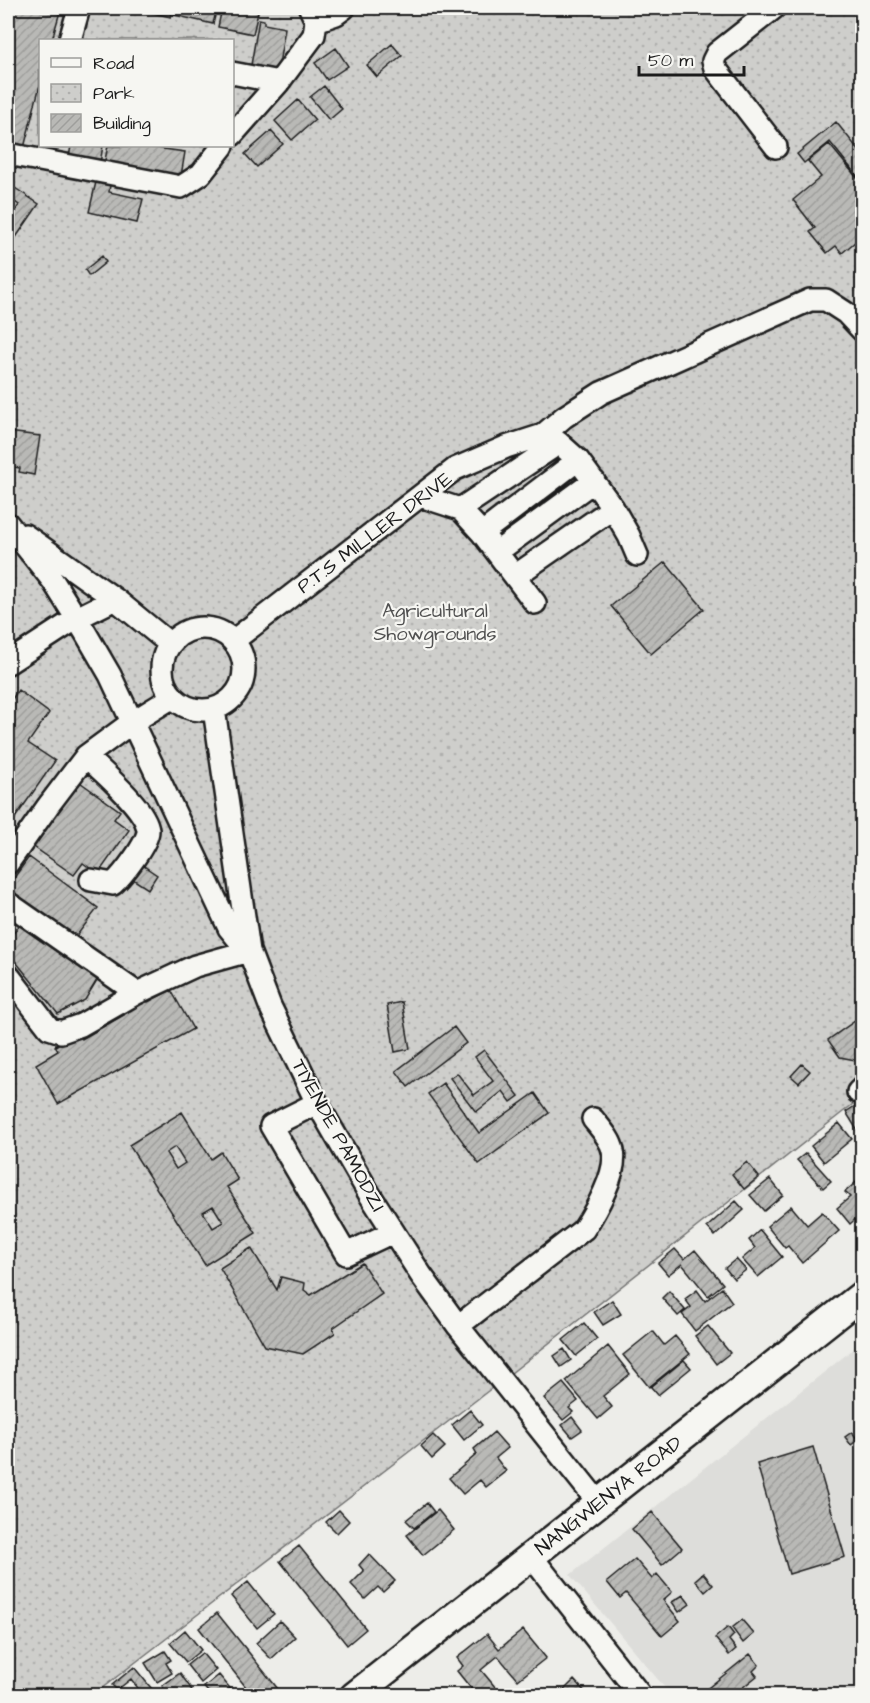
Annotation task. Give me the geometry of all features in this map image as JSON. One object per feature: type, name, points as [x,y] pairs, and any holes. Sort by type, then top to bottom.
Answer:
[{"type":"main road","name":"NANGWENYA ROAD","points":[[354,1695],[862,1295]]},
{"type":"street","points":[[71,39],[79,8]]},
{"type":"street","points":[[234,133],[279,82],[314,35],[313,14],[336,14],[344,8]]},
{"type":"street","points":[[774,8],[717,53],[713,60],[715,68],[776,147]]},
{"type":"street","points":[[234,73],[279,82]]},
{"type":"street","points":[[8,154],[41,153],[181,187],[201,174],[222,147]]},
{"type":"street","points":[[460,509],[551,439],[564,417],[601,393],[810,300],[826,300],[846,313],[862,330]]},
{"type":"street","points":[[551,439],[578,460],[594,481],[613,508],[637,555]]},
{"type":"street","name":"P.T.S MILLER DRIVE","points":[[232,640],[455,469],[506,447],[551,439]]},
{"type":"street","points":[[482,533],[578,460]]},
{"type":"street","points":[[497,552],[594,481]]},
{"type":"street","points":[[420,496],[460,509],[482,533],[535,603]]},
{"type":"street","points":[[515,576],[613,508]]},
{"type":"street","points":[[8,523],[115,599],[170,644]]},
{"type":"street","points":[[8,523],[53,581],[110,675],[229,928],[249,951],[195,966],[136,993],[81,1025],[61,1032],[49,1028],[8,975]]},
{"type":"street","points":[[8,663],[77,618],[115,599]]},
{"type":"street","points":[[200,628],[218,631],[232,640],[238,647],[244,663],[243,680],[235,695],[222,706],[214,709],[197,710],[180,703],[168,689],[163,671],[165,652],[170,644],[183,632],[200,628]]},
{"type":"street","points":[[8,863],[86,756],[131,723],[173,697]]},
{"type":"street","name":"TIYENDE PAMODZI","points":[[214,709],[249,951],[270,1006],[317,1103],[421,1275],[458,1326],[598,1502]]},
{"type":"street","points":[[86,756],[139,810],[148,830],[142,845],[113,884],[91,880]]},
{"type":"street","points":[[8,903],[136,993]]},
{"type":"street","points":[[317,1103],[271,1126],[334,1234],[346,1254],[393,1232]]},
{"type":"street","points":[[458,1326],[584,1229],[595,1212],[607,1185],[613,1162],[610,1143],[593,1119]]},
{"type":"street","points":[[531,1556],[641,1695]]},
{"type":"shaded area","points":[[862,1342],[862,1695],[671,1695],[570,1575]]},
{"type":"green space","name":"Agricultural Showgrounds","points":[[8,8],[862,8],[862,1097],[501,1381],[93,1695],[8,1696]]},
{"type":"building","points":[[8,8],[61,8],[52,39],[39,39],[39,89],[24,148],[8,148]]},
{"type":"building","points":[[131,8],[173,8],[171,17]]},
{"type":"building","points":[[175,8],[217,8],[213,24],[174,15]]},
{"type":"building","points":[[222,8],[259,8],[253,34],[218,27]]},
{"type":"building","points":[[259,19],[264,20],[264,24],[285,28],[278,70],[251,65]]},
{"type":"building","points":[[392,44],[402,56],[377,77],[367,65]]},
{"type":"building","points":[[336,48],[348,66],[327,80],[315,63]]},
{"type":"building","points":[[324,86],[342,109],[329,120],[310,97]]},
{"type":"building","points":[[298,100],[315,120],[292,140],[275,121]]},
{"type":"building","points":[[836,122],[862,154],[862,182],[830,142],[804,163],[797,154]]},
{"type":"building","points":[[271,131],[283,144],[257,167],[245,154]]},
{"type":"building","points":[[829,144],[862,184],[862,236],[842,253],[836,246],[827,253],[810,232],[815,228],[793,200],[821,177],[808,161]]},
{"type":"building","points":[[71,147],[103,147],[100,163],[69,157]]},
{"type":"building","points":[[108,147],[149,147],[185,152],[180,182],[103,169]]},
{"type":"building","points":[[96,182],[110,185],[109,192],[143,199],[137,223],[89,212]]},
{"type":"building","points":[[12,186],[39,204],[10,246],[8,244],[8,223],[19,205],[8,197]]},
{"type":"building","points":[[102,256],[106,262],[89,276],[85,270]]},
{"type":"building","points":[[8,432],[40,436],[34,475],[19,472],[20,468],[8,466]]},
{"type":"building","points":[[665,562],[704,609],[651,654],[611,606]]},
{"type":"building","points":[[18,690],[49,713],[28,743],[55,761],[8,828],[8,705]]},
{"type":"building","points":[[77,780],[120,811],[114,819],[129,830],[98,874],[83,863],[74,875],[31,845]]},
{"type":"building","points":[[29,857],[98,908],[74,939],[8,890],[8,886]]},
{"type":"building","points":[[135,860],[157,875],[148,889],[125,874]]},
{"type":"building","points":[[8,912],[15,918],[8,928]]},
{"type":"building","points":[[22,922],[100,975],[85,1000],[58,1014],[8,952],[8,940]]},
{"type":"building","points":[[171,990],[193,1029],[58,1104],[36,1064],[58,1051],[55,1046],[79,1032],[82,1039],[124,1015],[121,1010],[144,996],[148,1002]]},
{"type":"building","points":[[402,1002],[410,1049],[395,1052],[387,1005]]},
{"type":"building","points":[[862,1016],[862,1054],[855,1060],[840,1057],[828,1040]]},
{"type":"building","points":[[454,1027],[466,1043],[408,1087],[396,1071]]},
{"type":"building","points":[[484,1050],[519,1096],[511,1102],[503,1091],[476,1112],[450,1078],[457,1073],[474,1095],[493,1081],[475,1057]]},
{"type":"building","points":[[802,1064],[810,1071],[799,1083],[791,1076]]},
{"type":"building","points":[[443,1083],[479,1133],[535,1093],[549,1113],[479,1164],[428,1094]]},
{"type":"building","points":[[858,1104],[862,1112],[862,1138],[846,1112]]},
{"type":"building","points":[[182,1112],[211,1159],[221,1152],[238,1180],[227,1187],[256,1233],[205,1265],[129,1145]],"holes":[[[175,1147],[185,1163],[176,1169],[166,1153]],[[213,1206],[223,1222],[213,1228],[203,1212]]]},
{"type":"building","points":[[839,1123],[852,1139],[824,1162],[811,1146]]},
{"type":"building","points":[[806,1153],[831,1181],[823,1188],[797,1160]]},
{"type":"building","points":[[747,1162],[759,1177],[744,1189],[732,1174]]},
{"type":"building","points":[[862,1177],[862,1213],[850,1224],[837,1208],[850,1197],[845,1192]]},
{"type":"building","points":[[770,1179],[783,1195],[764,1211],[750,1195]]},
{"type":"building","points":[[736,1201],[744,1210],[715,1236],[707,1227]]},
{"type":"building","points":[[791,1206],[807,1225],[822,1212],[839,1231],[802,1263],[788,1246],[785,1248],[767,1226]]},
{"type":"building","points":[[760,1230],[782,1257],[758,1277],[742,1259],[755,1248],[749,1240]]},
{"type":"building","points":[[251,1248],[277,1290],[281,1277],[305,1283],[304,1290],[311,1295],[362,1263],[382,1294],[333,1328],[335,1333],[303,1354],[265,1346],[220,1268]]},
{"type":"building","points":[[675,1249],[684,1259],[695,1250],[723,1284],[708,1296],[682,1264],[668,1275],[658,1263]]},
{"type":"building","points":[[736,1259],[746,1270],[734,1279],[725,1268]]},
{"type":"building","points":[[722,1288],[732,1302],[695,1331],[682,1314],[691,1307],[685,1299],[697,1290],[705,1301]]},
{"type":"building","points":[[669,1291],[685,1310],[678,1316],[662,1298]]},
{"type":"building","points":[[612,1300],[621,1314],[603,1325],[594,1312]]},
{"type":"building","points":[[584,1323],[597,1339],[576,1356],[563,1340]]},
{"type":"building","points":[[708,1326],[730,1353],[716,1364],[695,1336]]},
{"type":"building","points":[[653,1331],[664,1345],[675,1336],[690,1354],[649,1387],[623,1355]]},
{"type":"building","points":[[608,1346],[630,1374],[603,1396],[612,1407],[598,1419],[566,1381]]},
{"type":"building","points":[[564,1349],[571,1360],[561,1367],[554,1356]]},
{"type":"building","points":[[684,1360],[691,1368],[658,1395],[651,1387]]},
{"type":"building","points":[[862,1363],[862,1389],[856,1365]]},
{"type":"building","points":[[563,1383],[578,1401],[569,1408],[573,1412],[563,1420],[544,1398]]},
{"type":"building","points":[[470,1410],[482,1425],[464,1440],[452,1425]]},
{"type":"building","points":[[572,1417],[582,1430],[572,1437],[562,1425]]},
{"type":"building","points":[[494,1432],[508,1448],[496,1458],[506,1471],[486,1487],[480,1480],[463,1494],[449,1478],[477,1454],[474,1449]]},
{"type":"building","points":[[852,1432],[858,1440],[851,1445],[845,1437]]},
{"type":"building","points":[[433,1435],[445,1447],[432,1459],[421,1446]]},
{"type":"building","points":[[813,1447],[845,1557],[789,1574],[757,1464]]},
{"type":"building","points":[[427,1503],[434,1512],[414,1528],[406,1520]]},
{"type":"building","points":[[339,1510],[349,1521],[337,1533],[326,1522]]},
{"type":"building","points":[[438,1510],[454,1530],[423,1555],[407,1535]]},
{"type":"building","points":[[652,1512],[682,1548],[662,1565],[632,1529]]},
{"type":"building","points":[[299,1546],[366,1629],[347,1645],[280,1561]]},
{"type":"building","points":[[369,1554],[395,1581],[383,1592],[378,1587],[365,1599],[351,1584],[364,1571],[359,1565]]},
{"type":"building","points":[[635,1559],[652,1579],[657,1574],[672,1592],[663,1600],[680,1621],[662,1636],[626,1593],[620,1598],[607,1582]]},
{"type":"building","points":[[703,1573],[713,1585],[705,1592],[695,1580]]},
{"type":"building","points":[[248,1582],[274,1614],[257,1628],[231,1596]]},
{"type":"building","points":[[683,1595],[690,1604],[679,1612],[672,1602]]},
{"type":"building","points":[[217,1613],[278,1689],[270,1696],[253,1696],[199,1628]]},
{"type":"building","points":[[742,1620],[754,1634],[743,1643],[732,1628]]},
{"type":"building","points":[[280,1621],[295,1637],[271,1659],[256,1643]]},
{"type":"building","points":[[728,1627],[734,1635],[729,1640],[736,1649],[729,1655],[715,1638]]},
{"type":"building","points":[[185,1630],[201,1650],[186,1662],[170,1643]]},
{"type":"building","points":[[523,1630],[546,1658],[518,1680],[498,1656],[481,1670],[496,1688],[487,1696],[477,1696],[457,1671],[463,1666],[457,1658],[487,1634],[499,1649]]},
{"type":"building","points":[[165,1651],[171,1660],[166,1663],[172,1673],[157,1682],[145,1663]]},
{"type":"building","points":[[202,1653],[216,1670],[201,1683],[187,1665]]},
{"type":"building","points":[[750,1654],[759,1665],[753,1671],[757,1676],[732,1696],[698,1696]]},
{"type":"building","points":[[134,1667],[156,1694],[154,1696],[144,1696],[131,1679],[117,1690],[112,1685]]},
{"type":"building","points":[[180,1673],[192,1690],[185,1696],[169,1696],[162,1686]]},
{"type":"building","points":[[219,1675],[234,1693],[232,1696],[211,1696],[204,1687]]},
{"type":"building","points":[[574,1680],[589,1696],[558,1696]]}]
